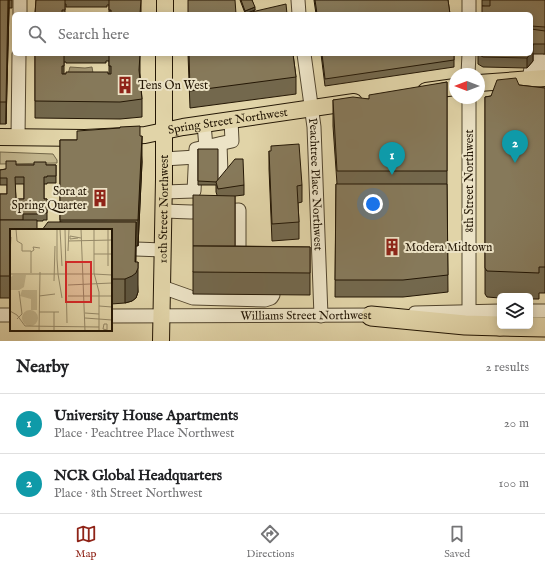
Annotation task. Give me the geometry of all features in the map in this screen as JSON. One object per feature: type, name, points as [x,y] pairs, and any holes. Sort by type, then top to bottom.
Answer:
[{"type":"highway","points":[[371,316],[465,326],[497,326]]},
{"type":"highway","points":[[533,327],[545,327]]},
{"type":"main road","points":[[165,0],[165,12]]},
{"type":"main road","name":"10th Street Northwest","points":[[161,329],[165,131],[164,56]]},
{"type":"main road","points":[[485,82],[539,78]]},
{"type":"main road","points":[[408,94],[449,88]]},
{"type":"main road","name":"Spring Street Northwest","points":[[0,137],[18,137],[86,144],[204,124],[369,100]]},
{"type":"street","points":[[20,0],[20,12]]},
{"type":"street","points":[[298,0],[299,12]]},
{"type":"street","points":[[469,0],[469,12]]},
{"type":"street","points":[[18,137],[19,56]]},
{"type":"street","name":"Peachtree Place Northwest","points":[[304,56],[314,127],[313,265],[321,316]]},
{"type":"street","points":[[468,68],[469,56]]},
{"type":"street","points":[[539,78],[531,68],[541,58]]},
{"type":"street","name":"8th Street Northwest","points":[[469,104],[469,311]]},
{"type":"street","points":[[164,192],[194,191],[196,149],[232,141],[231,120]]},
{"type":"street","points":[[204,124],[206,147]]},
{"type":"street","points":[[220,144],[221,173]]},
{"type":"street","points":[[164,159],[196,157]]},
{"type":"street","points":[[164,211],[191,212],[239,210],[239,264]]},
{"type":"street","points":[[136,249],[163,250]]},
{"type":"street","points":[[162,287],[192,298],[265,300],[271,298],[273,295]]},
{"type":"street","name":"Williams Street Northwest","points":[[112,316],[161,329],[321,316],[371,316],[497,311]]},
{"type":"street","points":[[533,311],[545,311]]},
{"type":"shaded area","points":[[70,67],[92,67],[93,73],[68,74]]},
{"type":"shaded area","points":[[0,152],[53,154],[57,160],[57,163],[0,164]]},
{"type":"building","points":[[0,0],[8,0],[6,102],[0,102]]},
{"type":"building","points":[[36,0],[65,0],[65,10],[62,10],[62,12],[35,12]]},
{"type":"building","points":[[109,0],[141,0],[140,12],[111,12],[111,10],[109,10]]},
{"type":"building","points":[[188,0],[235,0],[236,12],[188,12]]},
{"type":"building","points":[[241,0],[252,0],[255,7],[245,11]]},
{"type":"building","points":[[315,0],[448,0],[450,12],[317,12]]},
{"type":"building","points":[[490,0],[545,0],[545,27],[533,26],[533,12],[482,12],[482,6],[490,6]]},
{"type":"building","points":[[286,4],[287,12],[252,12]]},
{"type":"building","points":[[533,29],[545,31],[545,44],[533,44]]},
{"type":"building","points":[[35,56],[64,56],[62,74],[66,74],[66,72],[108,72],[108,74],[111,74],[109,56],[140,56],[139,70],[142,99],[120,102],[35,101]]},
{"type":"building","points":[[189,56],[293,56],[296,77],[190,91]]},
{"type":"building","points":[[322,56],[454,56],[454,60],[325,79]]},
{"type":"building","points":[[481,56],[528,56],[527,58]]},
{"type":"building","points":[[516,78],[519,85],[545,88],[545,267],[539,267],[539,273],[487,271],[485,268],[485,97],[491,96],[497,80]]},
{"type":"building","points":[[447,82],[447,171],[337,171],[333,100],[353,97],[369,99],[369,95]]},
{"type":"building","name":"Sora at Spring Quarter","points":[[140,126],[140,136],[142,136],[138,220],[60,220],[60,140],[77,140],[77,131]]},
{"type":"building","points":[[299,144],[302,185],[297,186],[299,222],[272,224],[269,151],[271,151],[271,146]]},
{"type":"building","points":[[198,149],[218,149],[217,182],[198,181]]},
{"type":"building","points":[[235,159],[243,159],[244,185],[218,189],[216,182]]},
{"type":"building","points":[[6,161],[16,161],[16,165],[34,165],[34,162],[46,162],[46,165],[56,165],[56,176],[44,177],[44,199],[47,199],[47,213],[23,214],[23,220],[0,220],[0,194],[7,194],[7,178],[0,178],[0,170],[6,169]],"holes":[[[15,177],[24,177],[24,199],[16,199]]]},
{"type":"building","name":"Modera Midtown","points":[[336,184],[447,184],[448,275],[403,280],[335,280]]},
{"type":"building","points":[[193,195],[235,196],[235,246],[193,246]]},
{"type":"building","points":[[0,220],[37,220],[37,229],[10,229],[10,276],[0,276]]},
{"type":"building","points":[[48,222],[136,222],[135,262],[138,262],[138,268],[136,273],[125,279],[112,279],[112,229],[43,229]]},
{"type":"building","points":[[193,246],[310,247],[310,273],[193,272]]},
{"type":"place","name":"Tens On West","points":[[125,85]]},
{"type":"place","name":"NCR Global Headquarters","points":[[515,163]]},
{"type":"place","name":"University House Apartments","points":[[392,175]]},
{"type":"place","name":"Sora at Spring Quarter","points":[[100,198]]},
{"type":"place","name":"Modera Midtown","points":[[392,247]]}]
